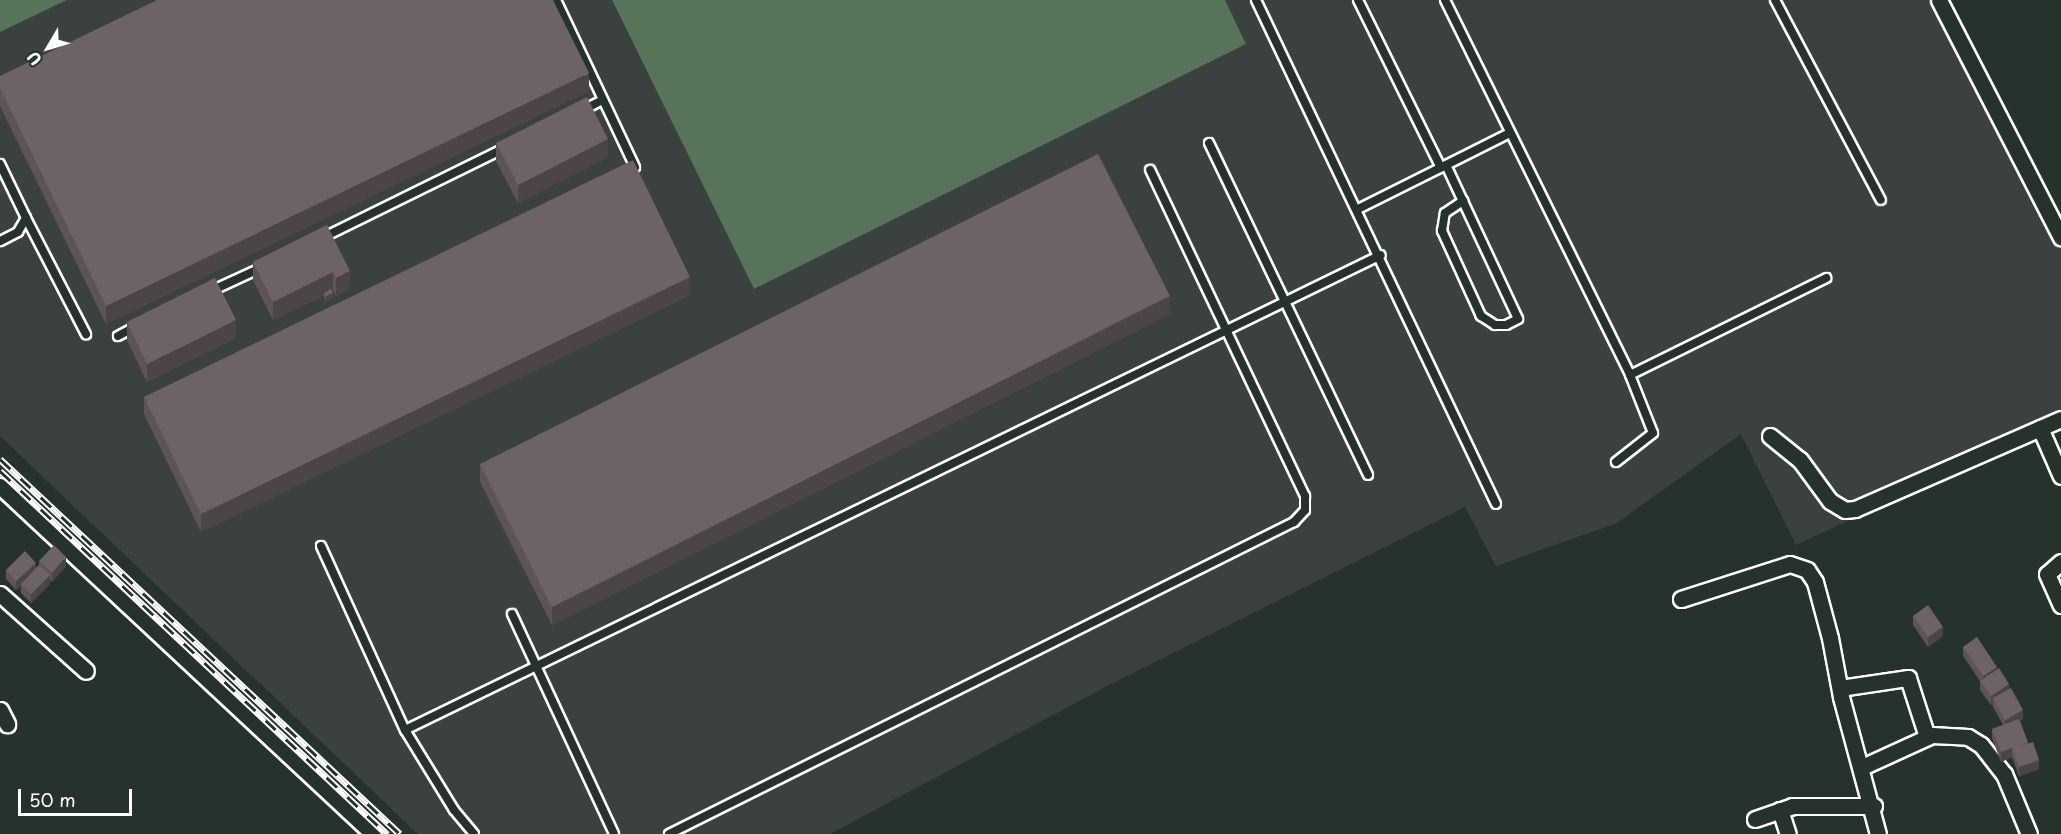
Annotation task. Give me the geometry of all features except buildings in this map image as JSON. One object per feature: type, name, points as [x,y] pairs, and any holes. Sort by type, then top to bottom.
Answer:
[{"type":"street","points":[[1939,0],[2061,237]]},
{"type":"street","points":[[1770,436],[1800,460],[1830,501],[1845,510],[1874,502],[2061,419]]},
{"type":"street","points":[[2040,428],[2061,476]]},
{"type":"street","points":[[0,486],[373,834]]},
{"type":"street","points":[[2061,562],[2047,574],[2061,605]]},
{"type":"street","points":[[1682,600],[1790,564],[1800,565],[1815,582],[1840,688],[1874,806],[1878,834]]},
{"type":"street","points":[[0,594],[86,671]]},
{"type":"street","points":[[1840,688],[1908,678],[1927,737]]},
{"type":"street","points":[[1862,767],[1927,737],[1954,734],[1981,745],[2004,774],[2029,834]]},
{"type":"street","points":[[1755,819],[1780,810],[1805,805],[1874,806]]},
{"type":"street","points":[[1780,810],[1788,834]]},
{"type":"lane","points":[[556,0],[639,175]]},
{"type":"lane","points":[[1256,0],[1381,255],[1496,504]]},
{"type":"lane","points":[[1358,0],[1462,201],[1518,319],[1506,325],[1495,325],[1481,316],[1442,231],[1445,213],[1462,201]]},
{"type":"lane","points":[[1445,0],[1630,375],[1653,433],[1616,462]]},
{"type":"lane","points":[[1775,0],[1881,200]]},
{"type":"lane","points":[[572,116],[603,100]]},
{"type":"lane","points":[[1358,209],[1510,133]]},
{"type":"lane","points":[[318,240],[519,141]]},
{"type":"lane","points":[[1209,142],[1368,475]]},
{"type":"lane","points":[[0,164],[86,334]]},
{"type":"lane","points":[[624,171],[634,165]]},
{"type":"lane","points":[[669,834],[1299,517],[1305,510],[1305,496],[1150,170]]},
{"type":"lane","points":[[0,241],[18,232],[26,218]]},
{"type":"lane","points":[[405,730],[539,668],[1381,255]]},
{"type":"lane","points":[[202,296],[275,261]]},
{"type":"lane","points":[[1630,375],[1826,278]]},
{"type":"lane","points":[[118,336],[150,321]]},
{"type":"lane","points":[[321,546],[405,730],[448,801],[474,834]]},
{"type":"lane","points":[[512,614],[614,834]]},
{"type":"shaded area","points":[[67,0],[612,0],[754,289],[1246,44],[1225,0],[1939,0],[2061,237],[2061,421],[1796,545],[1741,434],[1617,523],[1496,566],[1465,507],[1109,685],[830,834],[418,834],[0,436],[0,32]]},
{"type":"green space","points":[[0,0],[67,0],[0,32]]},
{"type":"green space","points":[[612,0],[1225,0],[1246,44],[754,289]]},
{"type":"railway","points":[[0,459],[400,834]]},
{"type":"railway","points":[[0,471],[387,834]]}]
